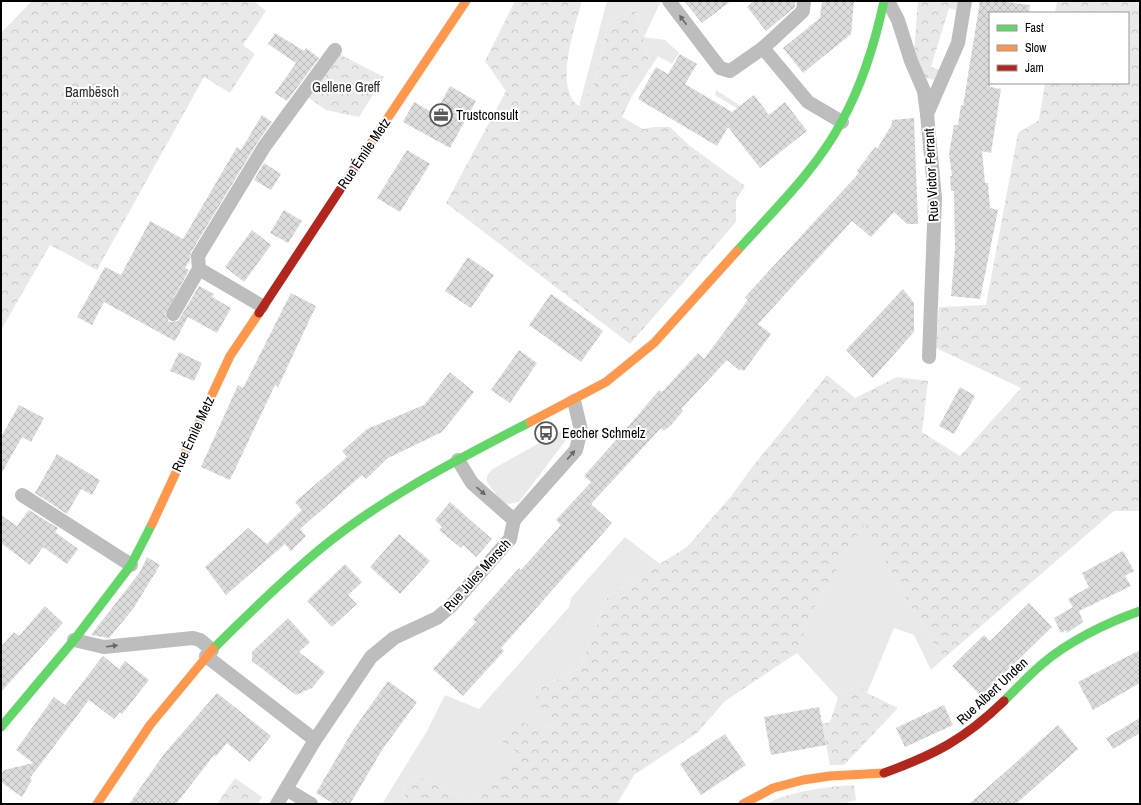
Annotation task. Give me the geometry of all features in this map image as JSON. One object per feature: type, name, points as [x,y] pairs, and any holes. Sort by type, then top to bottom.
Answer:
[{"type":"main road","name":"Rue Émile Metz","points":[[1,727],[74,640],[130,565],[149,529],[230,356],[466,1]]},
{"type":"main road","points":[[97,804],[150,725],[209,653],[264,599],[320,549],[381,505],[458,460],[574,401],[606,382],[659,337],[817,160],[842,122],[866,69],[876,40],[884,1]]},
{"type":"main road","name":"Rue Albert Unden","points":[[743,804],[773,788],[803,780],[830,776],[883,773],[922,759],[963,737],[994,712],[1042,664],[1084,636],[1120,618],[1140,611]]},
{"type":"street","points":[[669,1],[720,68],[730,71],[763,48],[803,11],[804,1]]},
{"type":"street","name":"Rue Victor Ferrant","points":[[888,1],[898,20],[911,61],[924,91],[927,114],[935,198],[929,357]]},
{"type":"street","points":[[927,114],[958,43],[965,1]]},
{"type":"street","points":[[763,48],[808,102],[842,122]]},
{"type":"street","points":[[174,314],[199,269],[198,256],[264,147],[335,50]]},
{"type":"street","points":[[199,269],[262,306]]},
{"type":"street","points":[[458,460],[472,483],[514,520],[576,450],[581,430],[574,401]]},
{"type":"street","points":[[22,495],[130,565]]},
{"type":"street","name":"Rue Jules Mersch","points":[[277,804],[315,740],[371,657],[394,638],[437,618],[451,606],[510,539],[514,520]]},
{"type":"street","points":[[74,640],[104,647],[193,638],[200,640],[209,653],[315,740]]},
{"type":"street","points":[[286,789],[311,804]]},
{"type":"green space","name":"Bambësch","points":[[32,1],[254,1],[266,11],[243,45],[255,54],[230,93],[204,77],[97,270],[50,245],[1,330],[1,33]]},
{"type":"green space","points":[[515,1],[582,1],[571,41],[567,72],[571,98],[579,106],[593,88],[609,20],[636,11],[649,59],[624,80],[632,96],[622,117],[643,129],[670,127],[690,146],[745,186],[736,200],[736,222],[630,344],[446,203],[506,91],[485,61]]},
{"type":"green space","points":[[607,1],[661,1],[644,37],[665,40],[679,53],[672,64],[658,56],[632,96],[624,80],[649,59],[636,11],[609,20],[593,88],[579,106]]},
{"type":"green space","points":[[918,1],[958,1],[958,11],[949,8],[931,67],[940,70],[937,78],[933,80],[924,77],[914,51]]},
{"type":"green space","points":[[1057,1],[1140,1],[1140,511],[1114,511],[943,659],[898,584],[865,523],[811,613],[797,653],[725,701],[697,733],[634,775],[617,804],[405,804],[404,786],[418,776],[468,802],[517,752],[502,741],[515,721],[542,728],[561,724],[535,707],[537,689],[580,668],[608,596],[687,547],[732,495],[753,466],[827,375],[855,398],[897,377],[928,381],[922,432],[960,456],[1021,388],[936,348],[939,307],[986,305],[1018,133],[1039,120],[1045,84],[1129,84],[1129,12],[1055,12]]},
{"type":"green space","name":"Gellene Greff","points":[[337,53],[384,77],[359,117],[326,110],[306,96]]},
{"type":"green space","points":[[716,90],[741,106],[751,117],[715,95]]},
{"type":"green space","points":[[559,432],[565,435],[566,440],[519,502],[508,504],[501,501],[487,482],[487,476],[491,470]]},
{"type":"green space","points":[[865,522],[898,584],[943,659],[931,670],[914,635],[894,628],[867,693],[858,685],[838,698],[797,653],[811,613]]},
{"type":"green space","points":[[625,537],[660,564],[608,596],[580,668],[537,689],[561,724],[542,728],[468,802],[418,776],[404,786],[405,804],[382,804],[427,731],[445,695],[479,709],[569,607],[571,598]]},
{"type":"green space","points":[[858,685],[867,693],[898,708],[844,765],[830,765],[822,724],[830,722],[838,698]]},
{"type":"green space","points":[[235,778],[262,797],[258,804],[217,804]]},
{"type":"green space","points":[[854,785],[856,800],[843,804],[765,804],[808,790]]},
{"type":"building","points":[[684,1],[731,1],[702,23]]},
{"type":"building","points":[[753,1],[795,1],[795,7],[766,31],[747,7]]},
{"type":"building","points":[[822,1],[854,1],[851,34],[803,73],[783,48],[820,18]]},
{"type":"building","points":[[980,1],[1000,1],[1030,5],[1029,12],[989,12],[989,84],[990,87],[1001,89],[991,153],[982,151],[985,183],[988,183],[990,208],[998,210],[980,299],[951,296],[955,250],[954,191],[951,191],[950,176],[952,176],[949,154],[954,125],[958,125],[961,105],[963,106]]},
{"type":"building","points":[[275,33],[304,51],[306,48],[319,58],[287,101],[275,93],[296,63],[268,44]]},
{"type":"building","points":[[680,54],[697,64],[685,84],[732,112],[754,95],[769,115],[785,102],[807,131],[760,168],[728,127],[717,146],[638,99],[656,67],[668,74]]},
{"type":"building","points":[[450,86],[476,101],[450,148],[403,122],[414,102],[435,114]]},
{"type":"building","points":[[262,115],[272,122],[257,143],[191,252],[190,260],[185,268],[189,270],[165,314],[169,322],[178,321],[199,286],[214,294],[212,297],[231,308],[217,333],[188,317],[175,341],[104,302],[92,325],[77,317],[105,267],[121,275],[150,221],[183,239],[237,147],[241,150]]},
{"type":"building","points":[[914,118],[918,224],[907,224],[894,212],[871,237],[852,221],[758,324],[771,334],[744,371],[741,369],[740,371],[727,360],[681,409],[683,411],[672,424],[664,431],[661,428],[591,504],[612,523],[501,648],[504,651],[463,696],[433,669],[476,622],[473,619],[519,568],[521,570],[561,525],[556,520],[591,482],[584,476],[659,390],[662,392],[698,353],[704,359],[748,300],[745,297],[859,173],[857,171],[875,147],[877,149],[892,124],[892,120]]},
{"type":"building","points":[[407,150],[430,164],[400,212],[377,198]]},
{"type":"building","points":[[264,163],[281,174],[271,190],[254,180]]},
{"type":"building","points":[[284,210],[302,221],[288,243],[270,233]]},
{"type":"building","points":[[252,230],[271,245],[244,282],[225,267]]},
{"type":"building","points":[[468,257],[494,275],[471,308],[445,291]]},
{"type":"building","points":[[903,289],[914,303],[914,332],[873,378],[846,350]]},
{"type":"building","points":[[291,293],[316,306],[278,387],[275,385],[230,480],[201,467],[238,385],[243,388]]},
{"type":"building","points":[[551,294],[603,331],[581,362],[529,325]]},
{"type":"building","points":[[519,350],[537,363],[510,403],[491,390]]},
{"type":"building","points":[[179,352],[202,363],[194,381],[170,371]]},
{"type":"building","points":[[450,372],[474,392],[442,432],[388,458],[366,479],[362,475],[300,529],[306,536],[291,551],[285,544],[226,595],[205,567],[248,528],[267,544],[302,510],[295,502],[347,457],[342,451],[367,429],[424,405]]},
{"type":"building","points":[[960,387],[975,396],[954,434],[939,426]]},
{"type":"building","points":[[19,405],[44,418],[31,442],[22,437],[1,474],[1,437]]},
{"type":"building","points":[[57,454],[100,480],[92,495],[81,489],[67,514],[35,493]]},
{"type":"building","points":[[450,502],[492,539],[476,557],[463,545],[461,548],[439,530],[442,527],[435,520]]},
{"type":"building","points":[[29,510],[58,528],[55,532],[78,549],[67,564],[43,547],[30,565],[1,543],[1,515],[17,526]]},
{"type":"building","points":[[399,534],[430,561],[400,594],[370,567]]},
{"type":"building","points":[[1123,551],[1134,571],[1125,576],[1131,586],[1079,611],[1083,622],[1067,633],[1066,630],[1061,633],[1054,618],[1073,607],[1068,599],[1089,587],[1082,573]]},
{"type":"building","points":[[147,557],[160,565],[133,609],[109,638],[91,635],[140,572]]},
{"type":"building","points":[[345,564],[362,582],[348,595],[357,604],[332,627],[307,601]]},
{"type":"building","points":[[1029,603],[1052,627],[981,696],[952,666],[984,635],[990,641]]},
{"type":"building","points":[[45,606],[63,623],[1,692],[1,647],[14,632],[19,636]]},
{"type":"building","points":[[288,618],[310,642],[299,652],[325,672],[312,688],[296,695],[252,661],[252,652]]},
{"type":"building","points":[[1140,650],[1140,683],[1093,710],[1078,682]]},
{"type":"building","points":[[103,656],[119,669],[125,661],[149,680],[122,714],[120,712],[114,719],[89,700],[30,778],[32,780],[22,797],[1,782],[1,775],[4,770],[33,763],[16,750],[54,697],[65,705]]},
{"type":"building","points":[[388,681],[417,702],[382,750],[350,804],[334,804],[316,793],[353,730]]},
{"type":"building","points":[[217,693],[271,736],[250,762],[227,743],[216,756],[214,755],[176,804],[129,804],[164,754]]},
{"type":"building","points":[[944,705],[953,725],[905,747],[896,728]]},
{"type":"building","points":[[819,707],[826,745],[771,755],[764,717]]},
{"type":"building","points":[[1140,718],[1140,733],[1113,749],[1106,738]]},
{"type":"building","points":[[1058,725],[1078,749],[1016,804],[969,804]]},
{"type":"building","points":[[725,734],[746,765],[701,795],[680,764]]},
{"type":"traffic: fast","points":[[737,251],[794,189],[832,139],[849,107],[862,77],[877,32],[884,1]]},
{"type":"traffic: fast","points":[[213,649],[292,574],[343,531],[421,480],[530,422]]},
{"type":"traffic: fast","points":[[1,727],[74,640],[131,565],[152,524]]},
{"type":"traffic: fast","points":[[1004,701],[1036,669],[1063,648],[1101,627],[1140,611]]},
{"type":"traffic: slow","points":[[353,170],[466,1]]},
{"type":"traffic: slow","points":[[530,422],[606,382],[654,343],[737,251]]},
{"type":"traffic: slow","points":[[152,524],[230,356],[259,313]]},
{"type":"traffic: slow","points":[[97,804],[150,725],[213,649]]},
{"type":"traffic: slow","points":[[743,804],[773,788],[803,780],[830,776],[884,773]]},
{"type":"traffic: jam","points":[[259,313],[353,170]]},
{"type":"traffic: jam","points":[[884,773],[918,760],[962,736],[976,726],[1004,701]]},
{"type":"place","name":"Trustconsult","points":[[441,115]]},
{"type":"place","name":"Eecher Schmelz","points":[[546,433]]}]
